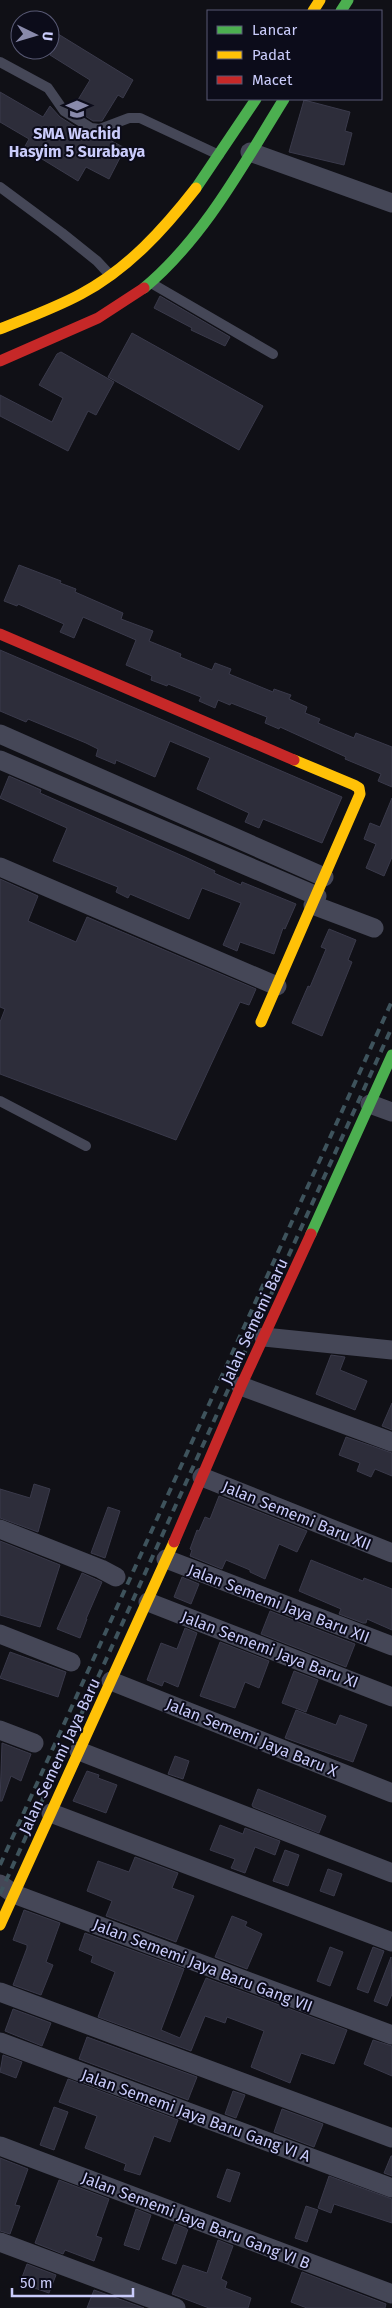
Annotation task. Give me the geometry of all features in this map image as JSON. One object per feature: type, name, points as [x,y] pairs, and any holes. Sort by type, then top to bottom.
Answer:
[{"type":"street","points":[[0,329],[83,293],[104,268],[149,243],[183,207],[220,156],[255,100]]},
{"type":"street","points":[[0,361],[99,318],[150,283],[202,224],[283,100]]},
{"type":"street","points":[[250,152],[392,202]]},
{"type":"street","points":[[0,634],[357,786],[360,794],[262,1022]]},
{"type":"street","points":[[0,734],[324,877]]},
{"type":"street","points":[[0,760],[93,800],[374,928]]},
{"type":"street","points":[[93,800],[100,778]]},
{"type":"street","points":[[0,867],[277,986]]},
{"type":"street","name":"Jalan Sememi Baru","points":[[148,1602],[241,1386],[392,1055]]},
{"type":"street","points":[[370,1104],[392,1112]]},
{"type":"street","points":[[264,1337],[392,1350]]},
{"type":"street","points":[[241,1386],[392,1442]]},
{"type":"street","name":"Jalan Sememi Baru XII","points":[[202,1477],[392,1553]]},
{"type":"street","points":[[0,1529],[101,1569],[116,1577]]},
{"type":"street","name":"Jalan Sememi Jaya Baru XII","points":[[166,1559],[392,1646]]},
{"type":"street","name":"Jalan Sememi Jaya Baru","points":[[0,1925],[7,1889],[51,1813],[148,1602]]},
{"type":"street","name":"Jalan Sememi Jaya Baru XI","points":[[148,1602],[392,1697]]},
{"type":"street","points":[[0,1634],[71,1662]]},
{"type":"street","name":"Jalan Sememi Jaya Baru X","points":[[111,1681],[392,1793]]},
{"type":"street","points":[[0,1730],[34,1743]]},
{"type":"street","points":[[79,1751],[392,1873]]},
{"type":"street","points":[[51,1813],[392,1942]]},
{"type":"street","name":"Jalan Sememi Jaya Baru Gang VII","points":[[7,1889],[392,2035]]},
{"type":"street","points":[[0,1992],[392,2138]]},
{"type":"street","name":"Jalan Sememi Jaya Baru Gang VI A","points":[[0,2042],[392,2188]]},
{"type":"street","name":"Jalan Sememi Jaya Baru Gang VI B","points":[[0,2146],[392,2294]]},
{"type":"street","points":[[0,2242],[176,2308]]},
{"type":"lane","points":[[0,62],[48,88],[64,111],[91,128],[100,129],[129,118],[140,118],[220,156]]},
{"type":"lane","points":[[0,187],[104,268]]},
{"type":"lane","points":[[150,283],[273,354]]},
{"type":"lane","points":[[0,1101],[86,1146]]},
{"type":"building","points":[[60,35],[133,80],[123,98],[118,95],[102,121],[93,121],[73,108],[90,80],[58,60],[60,60]]},
{"type":"building","points":[[0,92],[43,117],[50,106],[60,117],[87,134],[102,136],[125,148],[109,179],[86,167],[78,181],[24,148],[29,139],[0,122]]},
{"type":"building","points":[[304,100],[350,112],[345,131],[352,133],[344,165],[289,152]]},
{"type":"building","points":[[160,296],[230,337],[225,346],[191,330],[192,328],[154,308]]},
{"type":"building","points":[[132,333],[263,406],[239,450],[108,377]]},
{"type":"building","points":[[61,352],[114,382],[96,415],[88,411],[68,451],[0,416],[0,395],[52,422],[63,398],[39,385],[57,354]]},
{"type":"building","points":[[19,565],[61,581],[60,583],[76,589],[75,592],[123,613],[121,619],[153,631],[149,641],[181,654],[180,657],[212,670],[215,663],[231,669],[229,674],[273,692],[274,689],[291,695],[289,699],[307,707],[305,713],[320,719],[318,723],[354,738],[356,733],[392,747],[392,787],[378,781],[381,774],[345,759],[346,757],[280,727],[279,729],[265,723],[267,717],[218,700],[215,708],[199,701],[201,697],[168,684],[167,686],[151,680],[152,676],[126,665],[136,640],[83,617],[74,638],[60,632],[64,624],[18,604],[17,606],[4,601]]},
{"type":"building","points":[[0,650],[342,797],[322,843],[263,819],[259,828],[245,822],[249,813],[197,789],[210,758],[170,741],[155,777],[116,760],[115,764],[96,756],[98,749],[86,743],[28,719],[26,722],[0,711]]},
{"type":"building","points":[[9,776],[41,790],[40,793],[215,871],[214,873],[241,885],[242,882],[296,904],[285,929],[283,928],[274,954],[240,942],[237,951],[223,945],[241,903],[202,888],[189,919],[130,894],[128,898],[116,892],[118,887],[53,861],[67,828],[0,798]]},
{"type":"building","points":[[392,798],[392,857],[384,876],[366,868],[376,844],[364,839],[370,823],[380,827]]},
{"type":"building","points":[[0,879],[38,896],[28,921],[76,942],[87,917],[256,989],[249,1005],[240,1002],[176,1140],[0,1074],[0,1022],[5,1009],[0,1007]]},
{"type":"building","points":[[329,929],[356,940],[348,960],[352,962],[322,1036],[292,1023],[326,949],[321,947]]},
{"type":"building","points":[[331,1355],[345,1357],[340,1370],[367,1381],[355,1410],[316,1394]]},
{"type":"building","points":[[392,1403],[392,1430],[382,1426]]},
{"type":"building","points":[[346,1437],[392,1453],[392,1476],[375,1469],[371,1477],[357,1471],[360,1463],[339,1455]]},
{"type":"building","points":[[34,1484],[50,1489],[38,1532],[0,1518],[0,1489],[30,1498]]},
{"type":"building","points":[[219,1496],[307,1531],[297,1552],[279,1544],[265,1579],[250,1572],[250,1570],[226,1560],[222,1569],[190,1556],[192,1550],[190,1549],[197,1530],[199,1531],[205,1517],[210,1519]]},
{"type":"building","points":[[108,1507],[120,1511],[105,1558],[91,1553]]},
{"type":"building","points":[[0,1541],[60,1565],[40,1627],[0,1615]]},
{"type":"building","points":[[311,1560],[363,1581],[364,1578],[392,1589],[392,1630],[367,1619],[366,1623],[363,1623],[339,1614],[341,1609],[299,1591]]},
{"type":"building","points":[[82,1573],[102,1582],[80,1638],[57,1629]]},
{"type":"building","points":[[182,1577],[199,1584],[191,1604],[174,1597]]},
{"type":"building","points":[[270,1611],[355,1644],[346,1667],[261,1634]]},
{"type":"building","points":[[185,1628],[197,1633],[178,1687],[164,1681],[162,1686],[147,1680],[161,1643],[177,1649]]},
{"type":"building","points":[[220,1642],[269,1661],[259,1688],[245,1682],[235,1708],[200,1696]]},
{"type":"building","points":[[10,1652],[66,1672],[58,1697],[0,1678]]},
{"type":"building","points":[[294,1671],[318,1680],[306,1712],[282,1703]]},
{"type":"building","points":[[296,1710],[336,1725],[340,1715],[367,1725],[353,1762],[285,1738]]},
{"type":"building","points":[[2,1743],[31,1754],[21,1781],[11,1776],[2,1801],[0,1801]]},
{"type":"building","points":[[175,1756],[189,1761],[183,1779],[168,1774]]},
{"type":"building","points":[[87,1771],[99,1775],[98,1778],[117,1785],[106,1813],[73,1801]]},
{"type":"building","points":[[258,1789],[326,1816],[319,1833],[253,1807]]},
{"type":"building","points":[[220,1825],[243,1834],[245,1828],[280,1841],[275,1855],[255,1847],[245,1873],[231,1868],[235,1859],[210,1850]]},
{"type":"building","points":[[285,1850],[299,1855],[288,1886],[273,1881]]},
{"type":"building","points":[[135,1857],[178,1873],[172,1888],[194,1896],[176,1942],[106,1916],[112,1901],[87,1891],[98,1861],[129,1872]]},
{"type":"building","points":[[328,1869],[342,1874],[334,1896],[320,1891]]},
{"type":"building","points":[[24,1910],[60,1923],[46,1962],[53,1965],[41,1995],[13,1985],[27,1948],[27,1945],[13,1940]]},
{"type":"building","points":[[232,1916],[247,1922],[245,1926],[262,1934],[247,1969],[215,1957]]},
{"type":"building","points":[[85,1933],[184,1969],[161,2030],[180,2038],[206,1978],[347,2030],[334,2064],[301,2053],[290,2083],[251,2067],[264,2031],[227,2017],[225,2023],[205,2016],[191,2051],[98,2017],[115,1972],[91,1962],[93,1956],[79,1950]]},
{"type":"building","points":[[330,1947],[343,1952],[330,1986],[317,1981]]},
{"type":"building","points":[[373,1947],[384,1951],[368,1993],[357,1989]]},
{"type":"building","points":[[391,1957],[392,1994],[387,2006],[374,2001]]},
{"type":"building","points":[[13,2009],[51,2023],[42,2046],[5,2031]]},
{"type":"building","points":[[87,2037],[197,2077],[188,2100],[79,2059]]},
{"type":"building","points":[[373,2040],[392,2046],[392,2076],[364,2064]]},
{"type":"building","points":[[3,2055],[22,2062],[16,2078],[0,2072]]},
{"type":"building","points":[[68,2079],[178,2120],[170,2142],[154,2136],[140,2175],[124,2170],[126,2164],[85,2148],[97,2116],[59,2102]]},
{"type":"building","points":[[233,2091],[245,2095],[236,2118],[225,2114]]},
{"type":"building","points":[[54,2107],[68,2112],[54,2150],[40,2145]]},
{"type":"building","points":[[282,2109],[323,2124],[314,2147],[274,2132]]},
{"type":"building","points":[[392,2156],[392,2176],[384,2173]]},
{"type":"building","points":[[0,2158],[28,2169],[15,2205],[20,2206],[10,2234],[0,2231]]},
{"type":"building","points":[[227,2169],[240,2173],[230,2202],[217,2197]]},
{"type":"building","points":[[329,2176],[392,2199],[392,2223],[334,2204],[331,2213],[318,2208]]},
{"type":"building","points":[[59,2180],[109,2199],[96,2236],[102,2238],[94,2261],[65,2250],[63,2254],[35,2243]]},
{"type":"building","points":[[306,2206],[318,2210],[307,2242],[295,2238]]},
{"type":"building","points":[[136,2209],[151,2215],[139,2250],[124,2245]]},
{"type":"building","points":[[175,2224],[188,2229],[176,2264],[162,2259]]},
{"type":"building","points":[[218,2240],[233,2246],[221,2279],[227,2282],[225,2288],[251,2298],[248,2308],[209,2308],[172,2294],[183,2265],[207,2273]]},
{"type":"building","points":[[27,2264],[56,2275],[49,2293],[20,2283]]},
{"type":"building","points":[[302,2272],[386,2304],[385,2308],[307,2308],[291,2302]]},
{"type":"building","points":[[94,2290],[111,2296],[144,2308],[87,2308]]},
{"type":"railway","points":[[0,1865],[392,1001]]},
{"type":"railway","points":[[0,1894],[392,1027]]},
{"type":"traffic: fast","points":[[342,10],[348,0]]},
{"type":"traffic: fast","points":[[196,188],[255,100]]},
{"type":"traffic: fast","points":[[144,288],[166,268],[204,224],[238,175],[283,100]]},
{"type":"traffic: fast","points":[[311,1234],[392,1055]]},
{"type":"traffic: slow","points":[[314,10],[320,0]]},
{"type":"traffic: slow","points":[[0,329],[71,299],[114,273],[158,233],[196,188]]},
{"type":"traffic: slow","points":[[261,1022],[360,794],[359,788],[354,785],[294,760]]},
{"type":"traffic: slow","points":[[0,1925],[174,1542]]},
{"type":"traffic: jam","points":[[0,361],[98,318],[144,288]]},
{"type":"traffic: jam","points":[[0,634],[294,760]]},
{"type":"traffic: jam","points":[[174,1542],[241,1386],[311,1234]]},
{"type":"place","name":"SMA Wachid Hasyim 5 Surabaya","points":[[77,109]]}]
